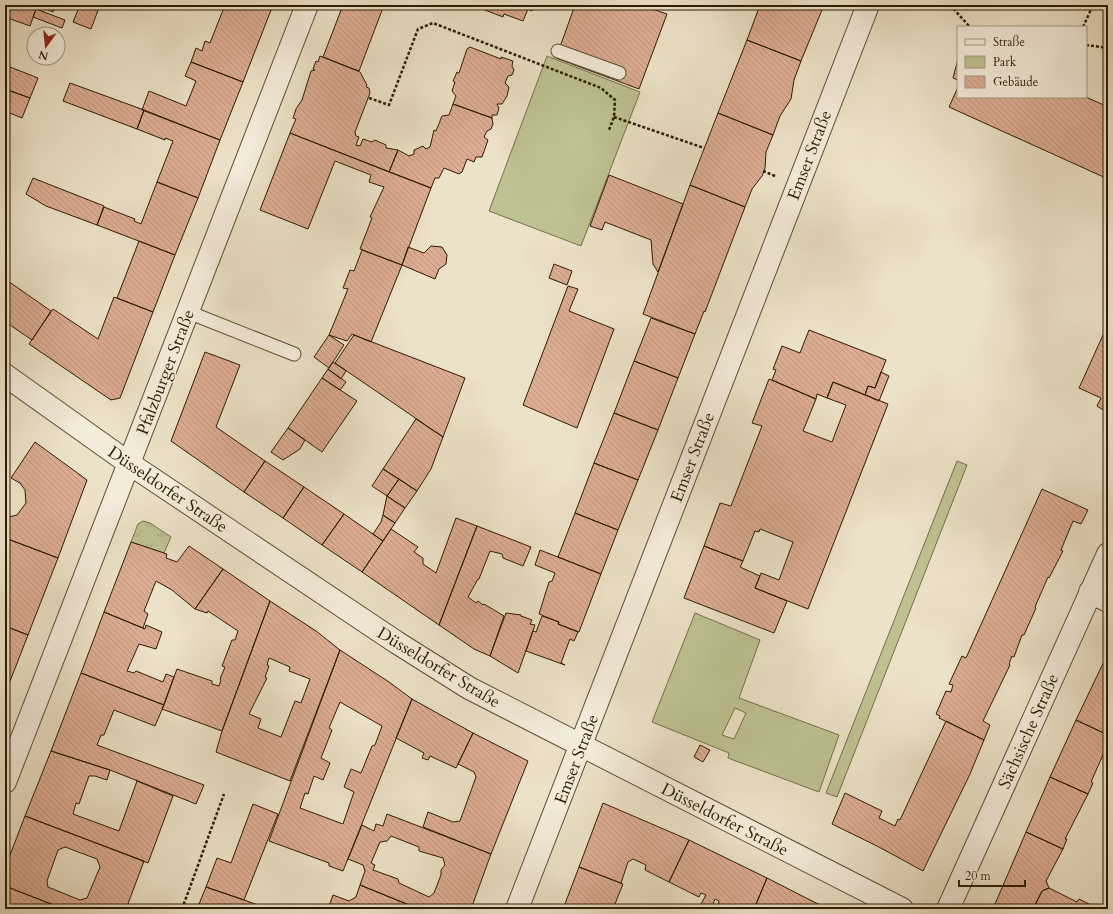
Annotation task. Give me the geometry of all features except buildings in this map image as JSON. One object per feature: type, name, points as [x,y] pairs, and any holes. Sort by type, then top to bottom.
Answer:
[{"type":"street","name":"Pfalzburger Straße","points":[[5,782],[130,464],[307,5]]},
{"type":"street","name":"Emser Straße","points":[[517,909],[868,5]]},
{"type":"street","name":"Düsseldorfer Straße","points":[[5,375],[130,464],[396,642],[469,688],[902,909]]},
{"type":"street","name":"Sächsische Straße","points":[[948,909],[1099,596],[1108,554]]},
{"type":"lane","points":[[558,51],[618,74]]},
{"type":"lane","points":[[188,312],[294,354]]},
{"type":"path","points":[[950,5],[969,26]]},
{"type":"path","points":[[1083,26],[1093,5]]},
{"type":"path","points":[[369,98],[389,105],[418,29],[433,23],[538,65],[601,88],[615,100],[614,117],[609,130]]},
{"type":"path","points":[[1087,45],[1108,48]]},
{"type":"path","points":[[614,117],[704,148]]},
{"type":"path","points":[[763,171],[775,176]]},
{"type":"path","points":[[182,909],[224,794]]},
{"type":"green space","points":[[547,56],[640,92],[581,246],[489,211]]},
{"type":"green space","points":[[957,461],[967,465],[837,797],[826,793]]},
{"type":"green space","points":[[143,521],[150,523],[171,537],[164,553],[131,542],[138,524]]},
{"type":"green space","points":[[695,613],[760,640],[739,698],[839,735],[819,792],[728,758],[729,753],[652,722]],"holes":[[[735,708],[746,713],[734,739],[722,735]]]}]
